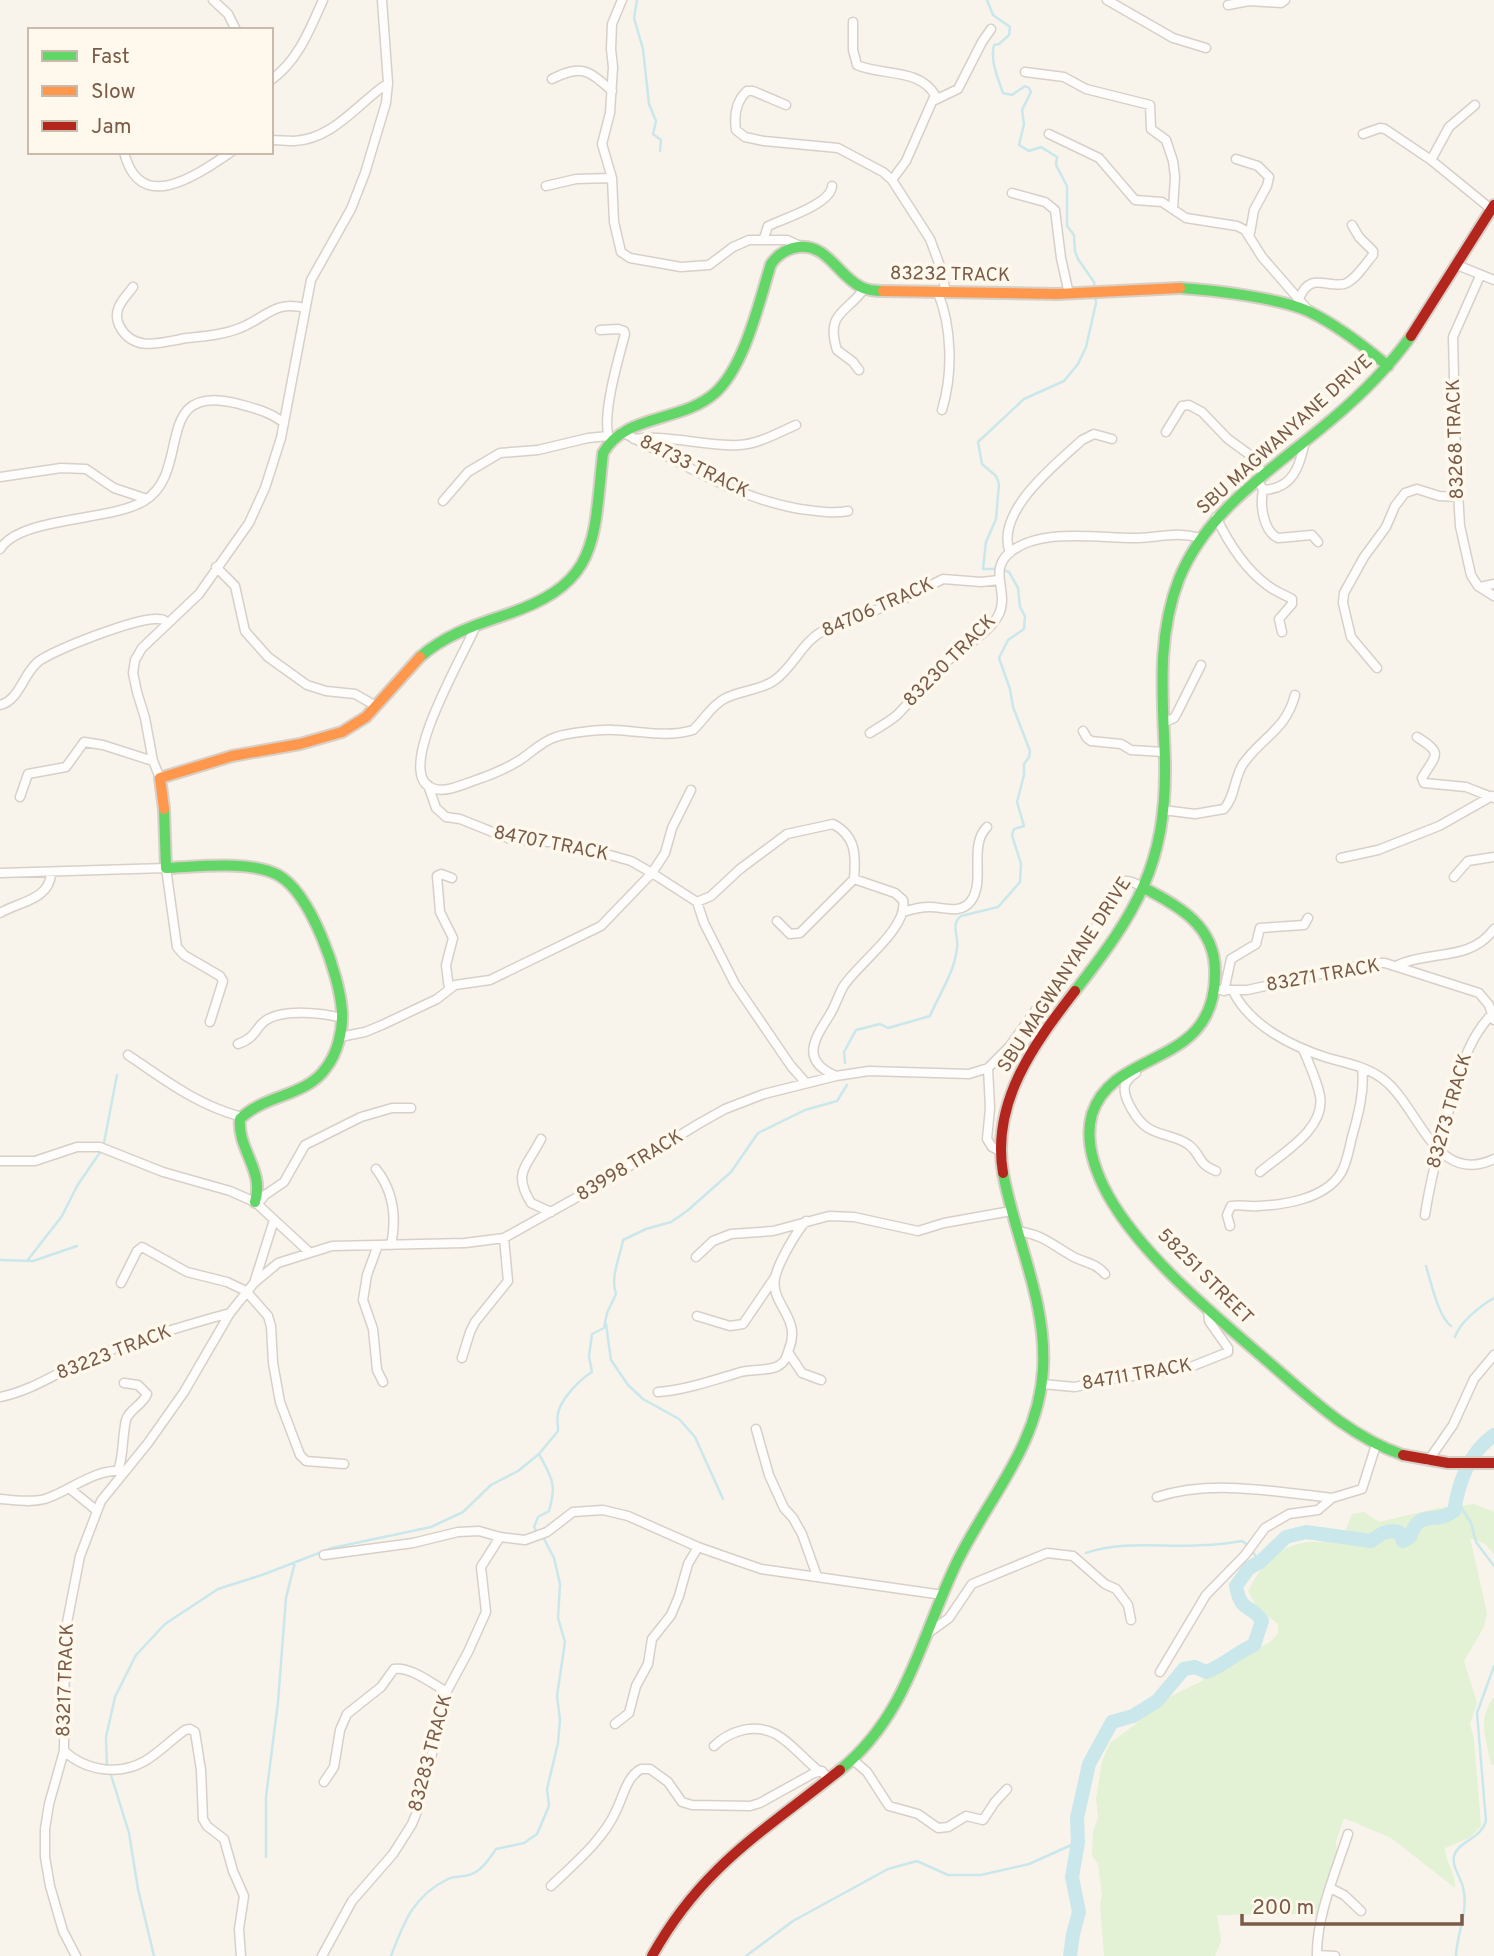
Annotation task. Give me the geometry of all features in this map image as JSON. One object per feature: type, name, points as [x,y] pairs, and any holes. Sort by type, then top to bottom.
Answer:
[{"type":"street","points":[[213,0],[229,14],[235,28]]},
{"type":"street","points":[[273,77],[292,61],[323,0]]},
{"type":"street","points":[[210,1022],[223,981],[220,976],[184,955],[177,947],[163,843],[164,799],[137,692],[134,666],[142,648],[199,594],[259,504],[278,452],[314,273],[337,237],[361,184],[386,103],[388,83],[382,0]]},
{"type":"street","points":[[622,0],[612,24],[612,91],[609,122],[602,144],[612,178],[612,211],[618,245],[627,258],[671,267],[703,266],[716,261],[743,242],[764,238],[787,240],[800,246]]},
{"type":"street","points":[[1107,0],[1173,38],[1206,48]]},
{"type":"street","points":[[1227,5],[1242,1],[1280,3],[1285,0]]},
{"type":"street","points":[[853,22],[853,50],[857,65],[899,72],[931,89],[935,100]]},
{"type":"street","points":[[892,180],[906,161],[922,122],[935,100],[958,89],[982,42],[992,29]]},
{"type":"street","points":[[552,79],[579,70],[591,74],[612,91]]},
{"type":"street","points":[[1025,72],[1063,77],[1086,89],[1150,105],[1151,129],[1166,140],[1173,161],[1173,209]]},
{"type":"street","points":[[273,140],[295,141],[321,133],[344,121],[388,83]]},
{"type":"street","points":[[786,105],[747,91],[740,98],[737,108],[738,133],[775,143],[838,148],[874,167],[892,180],[930,239],[940,266],[945,315],[948,385],[942,410]]},
{"type":"street","points":[[1431,160],[1449,127],[1475,105]]},
{"type":"street","points":[[1363,134],[1385,129],[1493,207]]},
{"type":"street","points":[[1049,134],[1099,158],[1132,198],[1162,202],[1186,218],[1237,226],[1250,233],[1262,257],[1312,314]]},
{"type":"street","points":[[124,154],[127,165],[136,179],[156,187],[192,177],[228,154]]},
{"type":"street","points":[[1236,159],[1262,168],[1269,177],[1254,210],[1250,233]]},
{"type":"street","points":[[545,186],[576,179],[612,178]]},
{"type":"street","points":[[764,238],[768,226],[796,215],[827,197],[832,186]]},
{"type":"street","points":[[1012,193],[1045,202],[1055,210],[1069,294]]},
{"type":"street","name":"SBU MAGWANYANE DRIVE","points":[[652,1956],[684,1903],[710,1873],[823,1775],[852,1759],[871,1741],[892,1713],[910,1679],[943,1595],[992,1499],[1024,1446],[1037,1410],[1041,1384],[1042,1329],[1003,1179],[1000,1151],[1006,1107],[1022,1066],[1127,919],[1144,888],[1157,846],[1163,810],[1163,640],[1168,611],[1180,576],[1216,517],[1262,482],[1305,441],[1363,393],[1388,366],[1422,322],[1493,207]]},
{"type":"street","points":[[1300,299],[1303,290],[1314,284],[1324,281],[1343,284],[1349,281],[1373,255],[1373,251],[1352,225]]},
{"type":"street","points":[[443,500],[468,472],[500,453],[538,450],[588,438],[609,438],[643,423],[686,411],[718,390],[733,368],[774,259],[786,250],[800,246]]},
{"type":"street","name":"83232 TRACK","points":[[800,246],[830,258],[864,289],[896,292],[1069,294],[1182,287],[1281,303],[1312,314],[1358,341],[1388,366]]},
{"type":"street","points":[[1457,265],[1494,280]]},
{"type":"street","name":"83268 TRACK","points":[[1480,276],[1454,332],[1452,343],[1461,533],[1471,575],[1480,587]]},
{"type":"street","points":[[133,288],[119,304],[117,320],[129,338],[148,345],[226,333],[249,324],[271,310],[286,306],[305,308]]},
{"type":"street","points":[[859,370],[837,350],[834,329],[838,314],[855,301],[864,289]]},
{"type":"street","points":[[160,778],[228,758],[279,749],[341,732],[363,719],[426,650],[453,634],[550,598],[566,587],[575,576],[589,548],[603,453],[609,438],[611,391],[625,334],[618,329],[600,330]]},
{"type":"street","points":[[0,550],[9,538],[23,530],[113,512],[147,499],[166,478],[178,426],[184,414],[206,399],[221,400],[263,411],[284,423]]},
{"type":"street","points":[[1166,432],[1182,406],[1193,406],[1209,418],[1228,439],[1250,455],[1262,482],[1262,508],[1273,536],[1278,538],[1312,535],[1318,542]]},
{"type":"street","points":[[634,439],[681,439],[739,445],[762,440],[796,425]]},
{"type":"street","name":"84733 TRACK","points":[[622,432],[717,483],[772,504],[825,513],[848,511]]},
{"type":"street","name":"83230 TRACK","points":[[870,733],[897,715],[944,664],[996,620],[1001,610],[1003,595],[999,580],[1000,566],[1010,553],[1007,537],[1012,517],[1020,503],[1082,440],[1094,434],[1112,439]]},
{"type":"street","points":[[1262,482],[1270,489],[1295,474],[1305,441]]},
{"type":"street","points":[[0,477],[61,468],[86,469],[114,488],[147,499]]},
{"type":"street","points":[[1377,668],[1351,637],[1345,613],[1344,593],[1405,493],[1417,489],[1439,496],[1459,497]]},
{"type":"street","points":[[1216,517],[1231,545],[1253,573],[1267,585],[1292,599],[1293,602],[1279,619],[1282,632]]},
{"type":"street","points":[[1010,553],[1030,543],[1065,536],[1139,538],[1178,533],[1201,538]]},
{"type":"street","points":[[216,567],[235,586],[245,631],[268,657],[307,685],[326,691],[355,694],[376,706]]},
{"type":"street","name":"84706 TRACK","points":[[429,786],[444,789],[478,780],[517,762],[557,736],[605,730],[657,734],[693,730],[714,706],[726,698],[757,689],[777,679],[821,632],[906,598],[943,579],[981,582],[999,580]]},
{"type":"street","points":[[1480,587],[1494,584]]},
{"type":"street","points":[[1480,587],[1494,596]]},
{"type":"street","points":[[0,705],[12,700],[37,663],[57,652],[138,622],[157,619],[168,623]]},
{"type":"street","name":"84707 TRACK","points":[[476,625],[468,646],[442,693],[426,736],[422,777],[429,786],[436,808],[446,817],[460,819],[510,839],[562,843],[631,861],[697,902]]},
{"type":"street","points":[[1163,723],[1174,718],[1201,664]]},
{"type":"street","points":[[1163,810],[1195,814],[1224,809],[1230,802],[1240,769],[1284,721],[1295,695]]},
{"type":"street","points":[[1083,731],[1091,741],[1118,744],[1131,750],[1164,752]]},
{"type":"street","points":[[1417,737],[1437,753],[1422,778],[1423,783],[1466,787],[1493,797]]},
{"type":"street","points":[[20,797],[28,774],[66,767],[84,742],[103,745],[153,761]]},
{"type":"street","points":[[340,1037],[371,1030],[437,999],[460,984],[490,980],[601,926],[652,873],[665,853],[672,828],[691,790]]},
{"type":"street","points":[[1341,859],[1378,850],[1439,827],[1493,797]]},
{"type":"street","points":[[777,921],[790,934],[800,933],[854,879],[856,859],[853,843],[836,825],[829,824],[787,834],[747,863],[711,896],[697,902],[735,984],[791,1066],[806,1083]]},
{"type":"street","points":[[902,912],[921,907],[960,909],[969,903],[975,891],[980,838],[987,827]]},
{"type":"street","points":[[1454,877],[1468,861],[1494,857]]},
{"type":"street","points":[[0,873],[51,873],[115,868],[263,870],[286,880],[307,909],[328,957],[339,990],[342,1017],[340,1037],[333,1057],[315,1082],[256,1106],[242,1117],[239,1134],[256,1172],[259,1187],[256,1203]]},
{"type":"street","points":[[0,913],[28,902],[47,888],[51,883],[51,873]]},
{"type":"street","points":[[449,989],[446,965],[453,938],[440,912],[438,876],[441,874],[452,878]]},
{"type":"street","points":[[836,1076],[826,1072],[817,1063],[813,1045],[818,1031],[831,1013],[842,989],[878,948],[902,912],[904,904],[898,894],[854,879]]},
{"type":"street","points":[[1000,1151],[992,1147],[987,1139],[991,1066],[1009,1046],[1096,927],[1117,885],[1121,881],[1130,881],[1144,888]]},
{"type":"street","name":"58251 STREET","points":[[1144,888],[1177,906],[1195,920],[1213,953],[1216,977],[1224,991],[1194,1033],[1185,1041],[1122,1074],[1105,1091],[1096,1106],[1089,1128],[1090,1158],[1102,1185],[1140,1238],[1168,1271],[1330,1416],[1376,1445],[1414,1459],[1494,1463]]},
{"type":"street","points":[[1308,918],[1304,925],[1260,928],[1256,944],[1231,959],[1224,991],[1278,1036],[1303,1049],[1362,1068],[1382,1078],[1393,1088],[1447,1158],[1461,1164],[1477,1165],[1494,1159]]},
{"type":"street","points":[[1398,965],[1421,958],[1460,953],[1483,942],[1494,929]]},
{"type":"street","name":"83271 TRACK","points":[[1224,991],[1261,987],[1371,963],[1398,965],[1471,989],[1491,1004],[1493,1017]]},
{"type":"street","points":[[239,1044],[255,1035],[266,1020],[274,1017],[314,1013],[342,1017]]},
{"type":"street","name":"83273 TRACK","points":[[1425,1215],[1437,1147],[1470,1043],[1493,1017]]},
{"type":"street","points":[[1260,1172],[1295,1145],[1317,1115],[1320,1095],[1303,1049]]},
{"type":"street","points":[[128,1055],[174,1088],[213,1108],[242,1117]]},
{"type":"street","points":[[1160,1055],[1155,1062],[1127,1081],[1125,1090],[1128,1100],[1146,1127],[1189,1144],[1203,1166],[1216,1171]]},
{"type":"street","name":"83998 TRACK","points":[[308,1251],[340,1245],[465,1243],[504,1238],[725,1109],[764,1094],[836,1076],[869,1071],[969,1074],[991,1066]]},
{"type":"street","points":[[1230,1226],[1227,1215],[1231,1206],[1258,1206],[1295,1201],[1314,1194],[1337,1178],[1345,1165],[1354,1132],[1362,1093],[1362,1068]]},
{"type":"street","points":[[256,1203],[284,1182],[305,1144],[361,1117],[392,1108],[411,1108]]},
{"type":"street","points":[[541,1139],[522,1171],[520,1180],[531,1203],[551,1212]]},
{"type":"street","points":[[0,1161],[35,1161],[78,1147],[93,1146],[256,1203],[308,1251]]},
{"type":"street","points":[[376,1169],[386,1182],[390,1194],[395,1222],[391,1245]]},
{"type":"street","points":[[696,1256],[720,1237],[743,1232],[774,1231],[822,1217],[844,1216],[918,1231],[944,1223],[1011,1211]]},
{"type":"street","name":"83217 TRACK","points":[[254,1283],[274,1220]]},
{"type":"street","points":[[697,1316],[730,1326],[743,1324],[775,1277],[806,1222]]},
{"type":"street","points":[[1017,1231],[1048,1239],[1075,1258],[1093,1263],[1105,1274]]},
{"type":"street","points":[[461,1358],[480,1314],[508,1281],[504,1238]]},
{"type":"street","points":[[378,1245],[367,1275],[363,1300],[373,1329],[377,1370],[383,1382]]},
{"type":"street","points":[[121,1283],[136,1251],[142,1247],[187,1272],[227,1282],[246,1291],[270,1321],[274,1374],[280,1402],[300,1455],[306,1461],[344,1464]]},
{"type":"street","name":"83217 TRACK","points":[[76,1956],[63,1931],[50,1885],[46,1857],[46,1815],[64,1751],[65,1633],[80,1556],[96,1510],[121,1471],[148,1443],[184,1392],[230,1313],[246,1291],[278,1263],[308,1251]]},
{"type":"street","points":[[658,1392],[684,1388],[755,1368],[777,1367],[787,1358],[792,1343],[792,1322],[777,1295],[775,1277]]},
{"type":"street","name":"84711 TRACK","points":[[1041,1384],[1075,1387],[1188,1368],[1217,1358],[1229,1350],[1224,1339],[1209,1321],[1208,1309]]},
{"type":"street","name":"83223 TRACK","points":[[0,1397],[31,1388],[53,1374],[95,1356],[230,1313]]},
{"type":"street","points":[[788,1352],[802,1373],[809,1378],[821,1380]]},
{"type":"street","points":[[1428,1461],[1453,1425],[1474,1379],[1494,1355]]},
{"type":"street","points":[[0,1499],[35,1501],[98,1474],[121,1471],[127,1418],[147,1394],[138,1385],[124,1383]]},
{"type":"street","points":[[756,1429],[769,1475],[784,1508],[802,1534],[817,1576]]},
{"type":"street","points":[[1157,1497],[1192,1490],[1227,1488],[1332,1497],[1362,1489],[1376,1445]]},
{"type":"street","points":[[69,1488],[96,1510]]},
{"type":"street","points":[[1160,1672],[1206,1595],[1245,1555],[1265,1528],[1289,1514],[1318,1510],[1332,1497]]},
{"type":"street","points":[[324,1555],[413,1543],[458,1532],[479,1531],[525,1540],[547,1532],[573,1512],[603,1510],[628,1516],[698,1547],[761,1569],[943,1595]]},
{"type":"street","name":"83283 TRACK","points":[[322,1956],[352,1902],[393,1854],[412,1824],[434,1745],[439,1709],[445,1691],[468,1652],[487,1606],[481,1567],[500,1537]]},
{"type":"street","points":[[615,1724],[629,1713],[636,1686],[648,1664],[652,1639],[671,1615],[688,1564],[698,1547]]},
{"type":"street","points":[[927,1634],[949,1618],[972,1584],[1047,1553],[1073,1556],[1105,1584],[1116,1589],[1128,1605],[1131,1620]]},
{"type":"street","points":[[324,1782],[334,1767],[340,1730],[347,1714],[381,1687],[394,1669],[400,1667],[412,1672],[445,1691]]},
{"type":"street","points":[[551,1886],[602,1832],[613,1817],[633,1774],[641,1769],[650,1769],[667,1782],[684,1803],[750,1806],[768,1801],[823,1775],[784,1740],[765,1728],[736,1732],[714,1746]]},
{"type":"street","points":[[64,1751],[72,1759],[88,1767],[111,1770],[124,1768],[146,1760],[185,1730],[193,1730],[197,1738],[201,1770],[203,1819],[207,1826],[220,1834],[227,1845],[233,1871],[244,1896],[239,1928],[242,1956]]},
{"type":"street","points":[[852,1759],[867,1772],[885,1803],[893,1809],[918,1814],[938,1828],[948,1827],[966,1816],[985,1819],[1007,1789]]},
{"type":"street","points":[[1335,1956],[1317,1955],[1330,1888],[1348,1834]]},
{"type":"street","points":[[1330,1888],[1343,1895],[1361,1911]]},
{"type":"green space","points":[[1474,1504],[1494,1512],[1494,1554],[1485,1544],[1470,1538],[1487,1613],[1484,1627],[1464,1661],[1477,1703],[1470,1724],[1474,1739],[1481,1826],[1471,1837],[1445,1848],[1455,1888],[1391,1838],[1344,1818],[1336,1842],[1337,1853],[1316,1917],[1303,1914],[1217,1915],[1221,1941],[1215,1956],[1104,1956],[1100,1904],[1102,1895],[1098,1864],[1092,1856],[1102,1761],[1110,1743],[1137,1723],[1155,1704],[1200,1682],[1232,1660],[1269,1643],[1278,1634],[1278,1624],[1257,1608],[1248,1591],[1274,1556],[1285,1549],[1309,1542],[1340,1544],[1352,1514],[1364,1512],[1379,1522],[1439,1508]]},
{"type":"green space","points":[[1494,1697],[1494,1765],[1491,1764],[1485,1738],[1484,1721]]},
{"type":"waterway","points":[[637,0],[634,18],[643,49],[649,104],[656,121],[653,134],[661,140],[660,151]]},
{"type":"waterway","points":[[987,0],[993,15],[1010,27],[1009,35],[994,45],[993,51],[995,69],[1003,93],[1012,95],[1025,86],[1031,92],[1022,110],[1024,124],[1019,145],[1029,151],[1041,147],[1057,157],[1056,165],[1067,186],[1067,226],[1074,235],[1078,259],[1094,282],[1095,288]]},
{"type":"waterway","points":[[997,569],[983,569],[986,542],[996,519],[999,484],[996,476],[982,464],[978,442],[1024,399],[1064,381],[1078,364],[1086,347],[1096,303],[1095,294]]},
{"type":"waterway","points":[[845,1063],[844,1052],[856,1030],[880,1024],[888,1028],[930,1016],[953,966],[957,948],[955,927],[958,919],[998,907],[1020,882],[1021,864],[1012,835],[1014,829],[1024,826],[1017,802],[1024,764],[1030,751],[1013,707],[999,658],[1008,640],[1024,629],[1025,616],[1020,607],[1018,588],[1009,572],[1003,570]]},
{"type":"waterway","points":[[27,1261],[62,1216],[77,1186],[103,1148],[117,1075]]},
{"type":"waterway","points":[[538,1534],[534,1527],[538,1517],[549,1511],[553,1494],[550,1475],[539,1454],[558,1431],[558,1413],[563,1402],[577,1384],[592,1372],[589,1356],[592,1334],[604,1328],[607,1313],[616,1294],[615,1274],[623,1240],[646,1229],[671,1222],[687,1211],[731,1172],[758,1133],[805,1110],[837,1101],[847,1085]]},
{"type":"waterway","points":[[0,1260],[33,1261],[77,1246]]},
{"type":"waterway","points":[[1426,1266],[1439,1307],[1451,1326]]},
{"type":"waterway","points":[[1455,1337],[1471,1315],[1494,1298]]},
{"type":"waterway","points":[[606,1324],[611,1360],[628,1385],[643,1399],[679,1419],[695,1437],[723,1499]]},
{"type":"waterway","points":[[1070,1956],[1079,1912],[1072,1877],[1078,1842],[1077,1818],[1089,1764],[1112,1722],[1133,1716],[1157,1701],[1184,1669],[1195,1667],[1206,1672],[1254,1645],[1262,1621],[1241,1601],[1236,1586],[1249,1568],[1260,1562],[1286,1537],[1306,1532],[1371,1541],[1384,1533],[1395,1531],[1399,1532],[1403,1541],[1410,1537],[1418,1522],[1454,1511],[1466,1469],[1478,1450],[1494,1435]]},
{"type":"waterway","points":[[107,1768],[106,1737],[115,1697],[136,1655],[165,1624],[218,1589],[332,1548],[431,1527],[463,1512],[491,1485],[518,1471],[539,1454]]},
{"type":"waterway","points":[[1456,1499],[1471,1523],[1476,1542],[1494,1566]]},
{"type":"waterway","points":[[391,1956],[411,1911],[426,1893],[448,1879],[477,1871],[496,1849],[524,1843],[537,1834],[549,1806],[547,1789],[558,1743],[560,1720],[557,1696],[565,1642],[558,1618],[560,1584],[554,1558],[543,1537]]},
{"type":"waterway","points":[[1086,1553],[1130,1546],[1190,1546],[1242,1541],[1248,1545]]},
{"type":"waterway","points":[[1252,1551],[1260,1562]]},
{"type":"waterway","points":[[266,1857],[266,1797],[278,1702],[286,1598],[295,1562]]},
{"type":"waterway","points":[[1456,1956],[1464,1913],[1464,1896],[1454,1856],[1460,1847],[1479,1832],[1486,1821],[1477,1713],[1494,1666]]},
{"type":"waterway","points":[[111,1775],[129,1833],[138,1889],[154,1956]]},
{"type":"waterway","points":[[746,1956],[793,1921],[888,1869],[917,1861],[948,1875],[981,1875],[1029,1864],[1078,1842]]},
{"type":"traffic: fast","points":[[420,657],[459,632],[534,604],[558,590],[574,574],[586,557],[592,536],[603,453],[613,440],[625,431],[701,403],[726,381],[750,333],[771,264],[779,255],[798,247],[817,250],[861,287],[883,291]]},
{"type":"traffic: fast","points":[[1180,288],[1227,293],[1296,306],[1350,336],[1388,366]]},
{"type":"traffic: fast","points":[[1075,991],[1131,911],[1144,886],[1153,859],[1164,798],[1164,646],[1172,601],[1191,554],[1225,510],[1353,401],[1411,336]]},
{"type":"traffic: fast","points":[[164,809],[166,868],[238,866],[253,867],[278,875],[302,899],[322,937],[336,978],[342,1019],[338,1042],[326,1068],[308,1085],[261,1105],[240,1119],[242,1140],[256,1180],[255,1202]]},
{"type":"traffic: fast","points":[[1144,888],[1193,919],[1209,942],[1215,971],[1211,1003],[1200,1026],[1183,1042],[1121,1077],[1104,1092],[1092,1114],[1089,1135],[1092,1156],[1103,1186],[1139,1240],[1201,1303],[1330,1414],[1364,1437],[1403,1455]]},
{"type":"traffic: fast","points":[[840,1770],[863,1748],[898,1699],[958,1560],[1023,1446],[1040,1396],[1043,1369],[1040,1319],[1003,1173]]},
{"type":"traffic: slow","points":[[883,291],[1057,294],[1180,288]]},
{"type":"traffic: slow","points":[[164,809],[160,778],[232,756],[300,744],[342,732],[366,717],[420,657]]},
{"type":"traffic: jam","points":[[1411,336],[1494,205]]},
{"type":"traffic: jam","points":[[1003,1173],[1003,1122],[1019,1075],[1031,1053],[1075,991]]},
{"type":"traffic: jam","points":[[1403,1455],[1448,1463],[1494,1463]]},
{"type":"traffic: jam","points":[[652,1956],[671,1925],[713,1874],[760,1832],[840,1770]]}]
